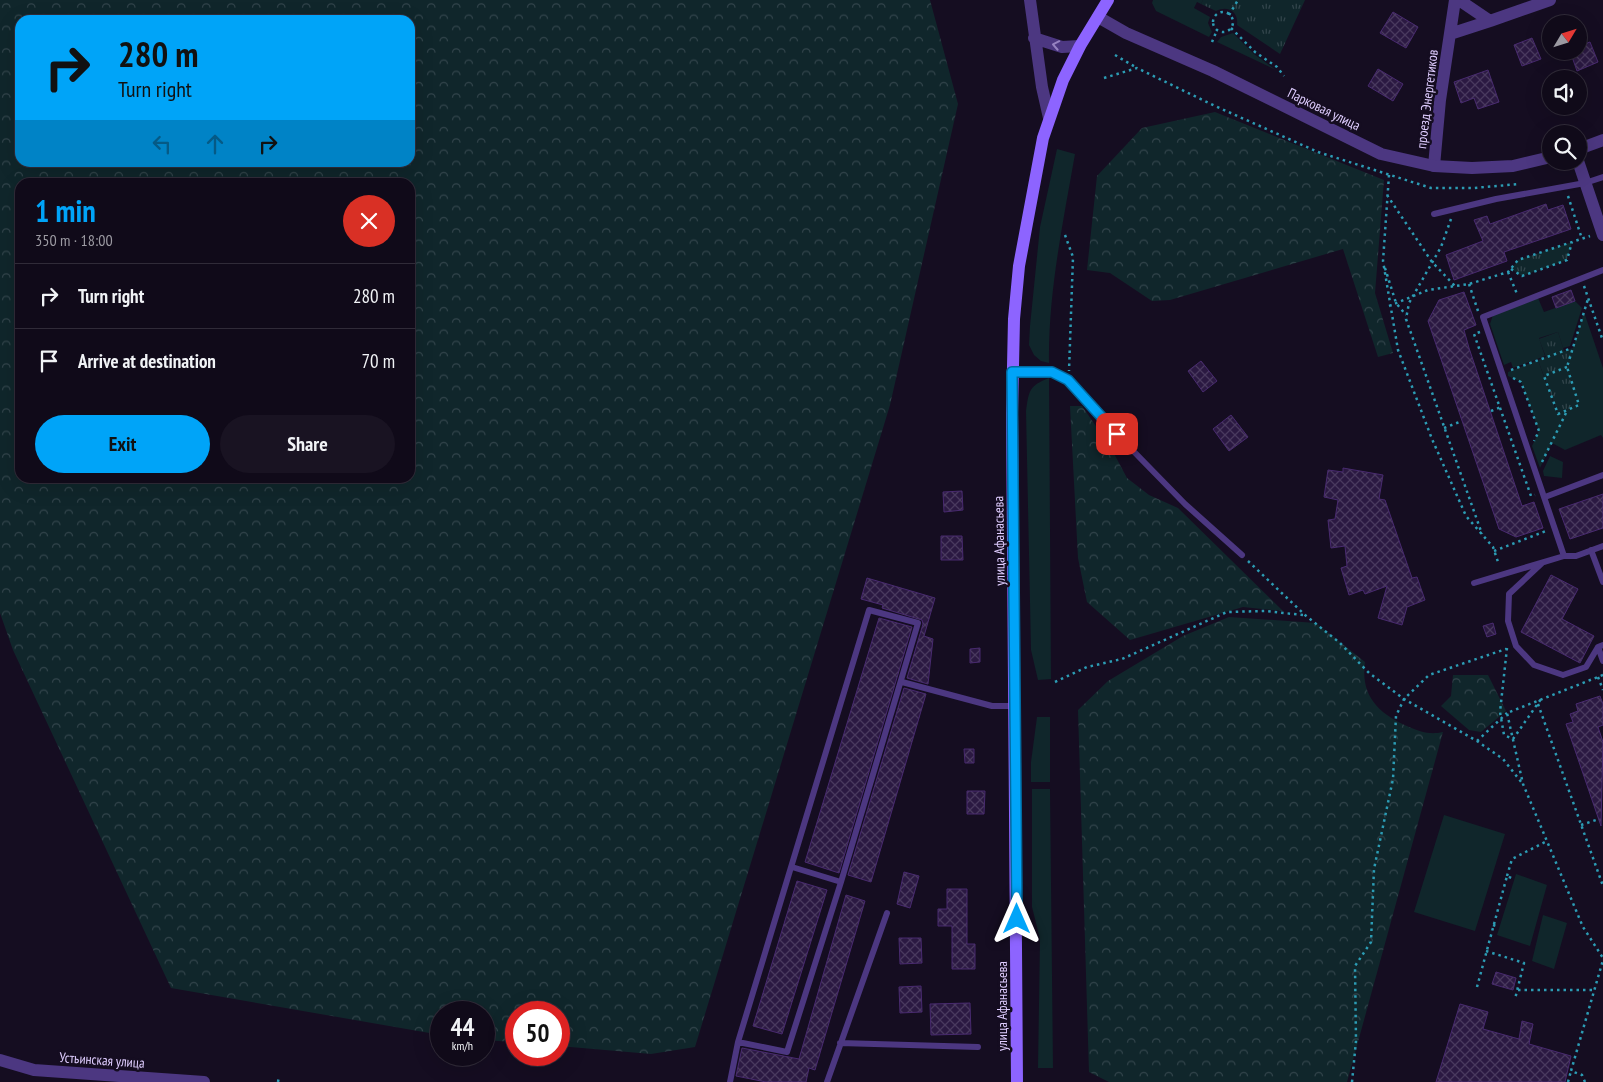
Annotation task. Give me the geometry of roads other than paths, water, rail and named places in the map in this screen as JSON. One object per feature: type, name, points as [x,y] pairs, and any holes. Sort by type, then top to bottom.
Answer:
[{"type":"main road","name":"улица Афанасьева","points":[[1018,1081],[1012,372],[1019,266],[1029,204],[1048,118],[1063,80],[1080,46],[1108,0]]},
{"type":"street","points":[[1030,0],[1034,38],[1048,118]]},
{"type":"street","name":"проезд Энергетиков","points":[[1434,166],[1440,100],[1454,0]]},
{"type":"street","points":[[1459,0],[1490,20]]},
{"type":"street","name":"проезд Энергетиков","points":[[1450,34],[1550,0]]},
{"type":"street","name":"Парковая улица","points":[[1098,17],[1126,33],[1213,71],[1381,154],[1434,166],[1472,168],[1513,166],[1542,159]]},
{"type":"street","points":[[1034,38],[1062,47],[1080,46]]},
{"type":"street","points":[[1587,146],[1603,140]]},
{"type":"street","points":[[1581,170],[1603,235]]},
{"type":"street","name":"Устьинская улица","points":[[0,1060],[34,1070],[204,1082]]},
{"type":"lane","points":[[1434,214],[1496,199],[1586,183],[1603,177]]},
{"type":"lane","points":[[1564,556],[1483,317],[1582,280],[1603,270]]},
{"type":"lane","points":[[1012,372],[1052,372],[1068,380],[1103,420],[1178,497],[1242,555]]},
{"type":"lane","points":[[1545,497],[1603,475]]},
{"type":"lane","points":[[1474,583],[1564,556],[1576,556],[1603,546]]},
{"type":"lane","points":[[1591,550],[1600,566],[1603,582]]},
{"type":"lane","points":[[1542,563],[1509,594],[1508,621],[1516,646],[1534,665],[1563,675],[1586,667],[1601,646]]},
{"type":"lane","points":[[730,1082],[738,1042],[869,610],[918,623],[841,882],[786,1052],[738,1042]]},
{"type":"lane","points":[[1601,646],[1603,662]]},
{"type":"lane","points":[[902,682],[992,706],[1015,706]]},
{"type":"lane","points":[[792,867],[841,882]]},
{"type":"lane","points":[[827,1082],[886,913]]},
{"type":"lane","points":[[840,1044],[978,1047]]}]
